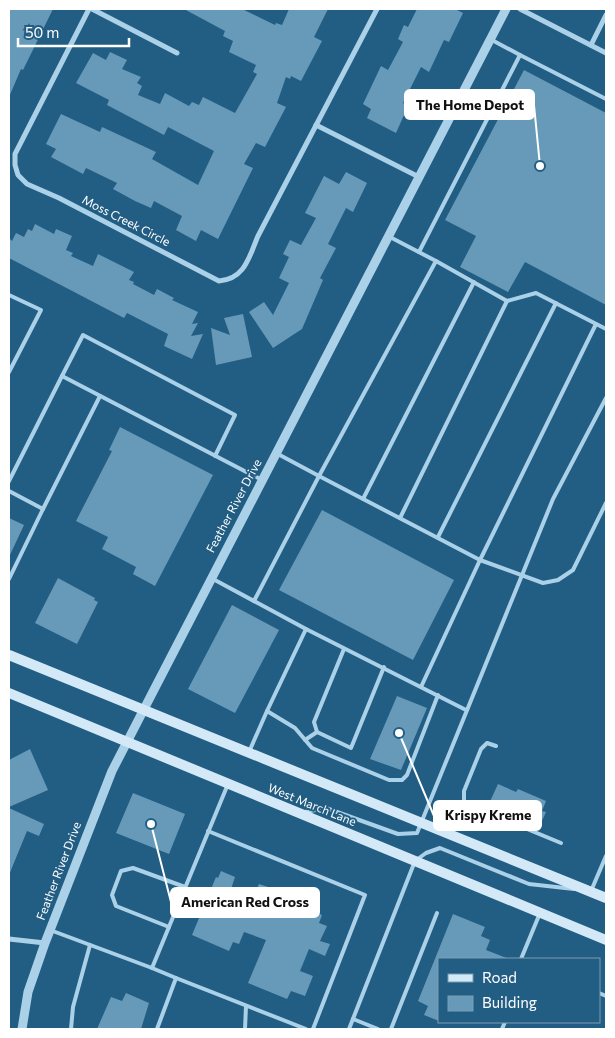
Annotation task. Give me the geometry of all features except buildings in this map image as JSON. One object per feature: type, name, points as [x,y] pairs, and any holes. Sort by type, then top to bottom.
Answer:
[{"type":"main road","name":"West March Lane","points":[[9,655],[248,754],[606,898]]},
{"type":"main road","name":"West March Lane","points":[[9,693],[606,940]]},
{"type":"street","points":[[90,9],[177,53]]},
{"type":"street","name":"Moss Creek Circle","points":[[90,9],[15,154],[15,165],[18,175],[27,184],[160,249],[210,279],[219,282],[230,280],[245,269],[258,236],[377,9]]},
{"type":"street","name":"Feather River Drive","points":[[22,1029],[28,992],[44,943],[112,771],[210,578],[506,9]]},
{"type":"street","points":[[520,9],[606,54]]},
{"type":"street","points":[[590,45],[606,15]]},
{"type":"street","points":[[316,124],[419,178]]},
{"type":"street","points":[[9,939],[44,943]]},
{"type":"lane","points":[[490,40],[606,100]]},
{"type":"lane","points":[[419,252],[520,55]]},
{"type":"lane","points":[[388,236],[508,301],[536,293],[606,330]]},
{"type":"lane","points":[[254,601],[319,476],[436,261]]},
{"type":"lane","points":[[363,499],[474,282]]},
{"type":"lane","points":[[9,295],[41,310],[9,372]]},
{"type":"lane","points":[[400,518],[508,301]]},
{"type":"lane","points":[[438,538],[556,303]]},
{"type":"lane","points":[[421,687],[480,560],[596,324]]},
{"type":"lane","points":[[9,480],[82,335],[235,415],[215,456]]},
{"type":"lane","points":[[62,376],[262,480]]},
{"type":"lane","points":[[9,579],[100,396]]},
{"type":"lane","points":[[300,813],[326,808],[398,834],[416,833],[553,499],[606,398]]},
{"type":"lane","points":[[276,453],[480,560],[543,583],[558,580],[573,570],[606,504]]},
{"type":"lane","points":[[9,491],[43,509]]},
{"type":"lane","points":[[210,578],[344,649],[466,710]]},
{"type":"lane","points":[[248,754],[306,629]]},
{"type":"lane","points":[[344,649],[314,722],[317,732],[351,748],[384,668]]},
{"type":"lane","points":[[267,711],[282,719],[312,748],[389,780],[402,780],[407,775],[438,695]]},
{"type":"lane","points":[[305,740],[317,732]]},
{"type":"lane","points":[[496,746],[487,744],[481,749],[464,791],[464,803],[561,843]]},
{"type":"lane","points":[[152,968],[228,784]]},
{"type":"lane","points":[[208,831],[364,895],[313,1029]]},
{"type":"lane","points":[[349,1029],[416,861],[426,853],[440,848],[529,884],[590,892],[606,856]]},
{"type":"lane","points":[[169,927],[116,906],[112,895],[121,871],[133,868],[185,887]]},
{"type":"lane","points":[[391,1029],[437,913]]},
{"type":"lane","points":[[521,958],[540,913]]},
{"type":"lane","points":[[49,930],[152,968],[306,1029]]},
{"type":"lane","points":[[71,1029],[73,1007],[90,945]]},
{"type":"lane","points":[[157,1029],[176,978]]},
{"type":"lane","points":[[245,1029],[246,1006]]},
{"type":"lane","points":[[353,1019],[378,1029]]},
{"type":"place","name":"The Home Depot","points":[[540,166]]},
{"type":"place","name":"Krispy Kreme","points":[[399,733]]},
{"type":"place","name":"American Red Cross","points":[[151,824]]}]
